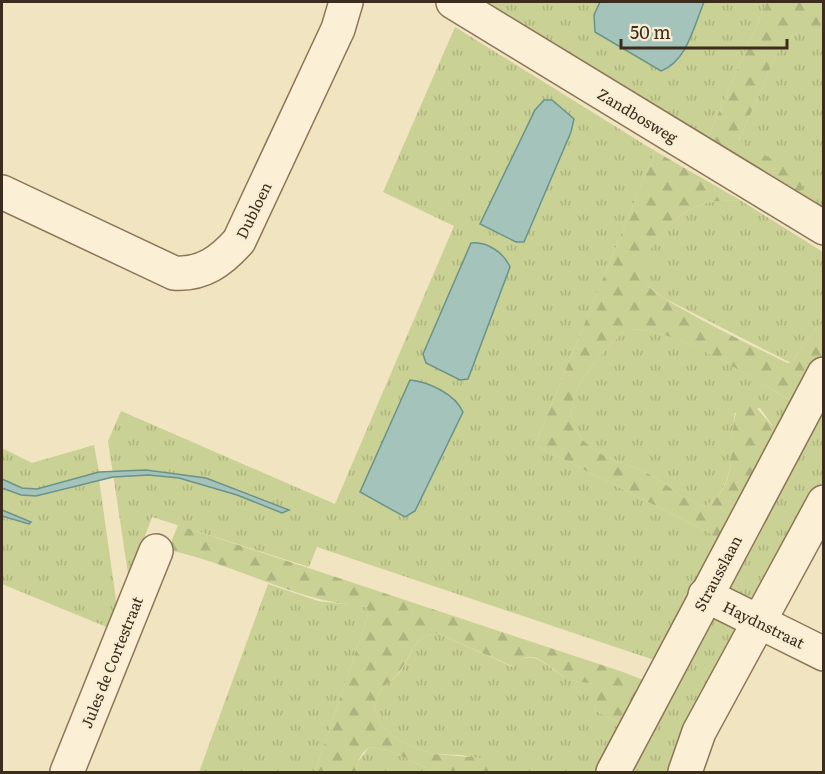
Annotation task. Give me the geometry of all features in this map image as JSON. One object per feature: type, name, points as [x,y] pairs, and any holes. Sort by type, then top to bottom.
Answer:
[{"type":"street","name":"Dubloen","points":[[2,192],[174,273],[186,274],[213,266],[239,241],[338,29],[346,2]]},
{"type":"street","name":"Zandbosweg","points":[[453,2],[824,228]]},
{"type":"street","name":"Strausslaan","points":[[613,772],[824,374]]},
{"type":"street","points":[[685,772],[699,732],[824,502]]},
{"type":"street","name":"Jules de Cortestraat","points":[[67,772],[156,551]]},
{"type":"street","name":"Haydnstraat","points":[[705,595],[824,654]]},
{"type":"green space","points":[[466,2],[767,2],[705,144]]},
{"type":"green space","points":[[767,2],[823,2],[823,48],[798,31],[780,46],[739,140],[799,175],[803,188],[794,198],[705,144]]},
{"type":"green space","points":[[455,27],[655,151],[535,445],[710,533],[722,546],[660,662],[317,547],[309,567],[152,517],[129,580],[108,441],[121,411],[335,504],[454,226],[383,192]]},
{"type":"green space","points":[[798,31],[824,48],[823,215],[794,198],[739,140],[780,46]]},
{"type":"green space","points":[[655,151],[740,200],[703,204],[691,209],[671,223],[655,242],[638,275],[646,285],[682,309],[787,363],[791,363],[814,331],[823,323],[823,356],[797,404],[691,345],[668,336],[626,329],[592,366],[575,396],[572,412],[574,427],[590,447],[605,456],[653,476],[689,500],[705,506],[725,485],[729,473],[735,416],[740,402],[748,398],[774,428],[784,431],[722,546],[710,533],[535,445]]},
{"type":"green space","points":[[740,200],[823,252],[823,323],[814,331],[791,363],[664,298],[641,281],[638,274],[655,241],[680,216],[707,203]]},
{"type":"green space","points":[[626,329],[669,336],[691,345],[797,404],[784,431],[774,428],[760,408],[735,413],[728,477],[716,498],[705,506],[689,500],[653,476],[598,452],[584,441],[574,427],[572,412],[575,396],[582,381],[603,352]]},
{"type":"green space","points":[[823,393],[823,481],[772,575],[749,605],[730,597],[724,580]]},
{"type":"green space","points":[[94,445],[99,472],[37,489],[22,489],[2,479],[2,448],[32,463]]},
{"type":"green space","points":[[99,479],[117,607],[109,628],[2,584],[2,488],[15,492],[39,494]]},
{"type":"green space","points":[[178,525],[623,672],[643,680],[647,687],[626,726],[594,710],[600,686],[568,679],[534,658],[527,657],[514,667],[437,633],[429,635],[418,642],[398,674],[380,692],[374,707],[381,725],[401,742],[433,754],[494,759],[520,772],[435,772],[388,750],[369,747],[363,752],[356,772],[315,772],[368,615],[367,607],[316,598],[218,564],[168,550]]},
{"type":"green space","points":[[268,584],[318,601],[367,607],[368,615],[315,772],[199,772]]},
{"type":"green space","points":[[723,611],[743,632],[666,772],[622,772],[704,618]]},
{"type":"green space","points":[[437,633],[513,667],[527,657],[534,658],[569,679],[601,686],[594,710],[626,726],[601,772],[520,772],[462,755],[433,754],[401,742],[381,725],[374,707],[380,692],[402,669],[418,642]]},
{"type":"green space","points":[[369,747],[388,750],[435,772],[356,772],[358,762]]},
{"type":"water","points":[[600,2],[704,2],[683,51],[670,66],[661,71],[595,32],[594,15]]},
{"type":"water","points":[[544,100],[552,100],[574,119],[571,132],[524,242],[516,242],[480,224],[535,110]]},
{"type":"water","points":[[471,243],[483,244],[494,249],[504,257],[510,267],[468,379],[460,380],[426,363],[423,354]]},
{"type":"water","points":[[410,380],[425,383],[448,394],[463,412],[415,511],[405,517],[360,492]]},
{"type":"water","points":[[146,470],[206,478],[289,510],[282,513],[237,495],[179,478],[149,475],[113,477],[36,496],[21,495],[2,488],[2,479],[22,488],[37,489],[99,472]]},
{"type":"water","points":[[2,510],[31,522],[29,524],[2,516]]}]
